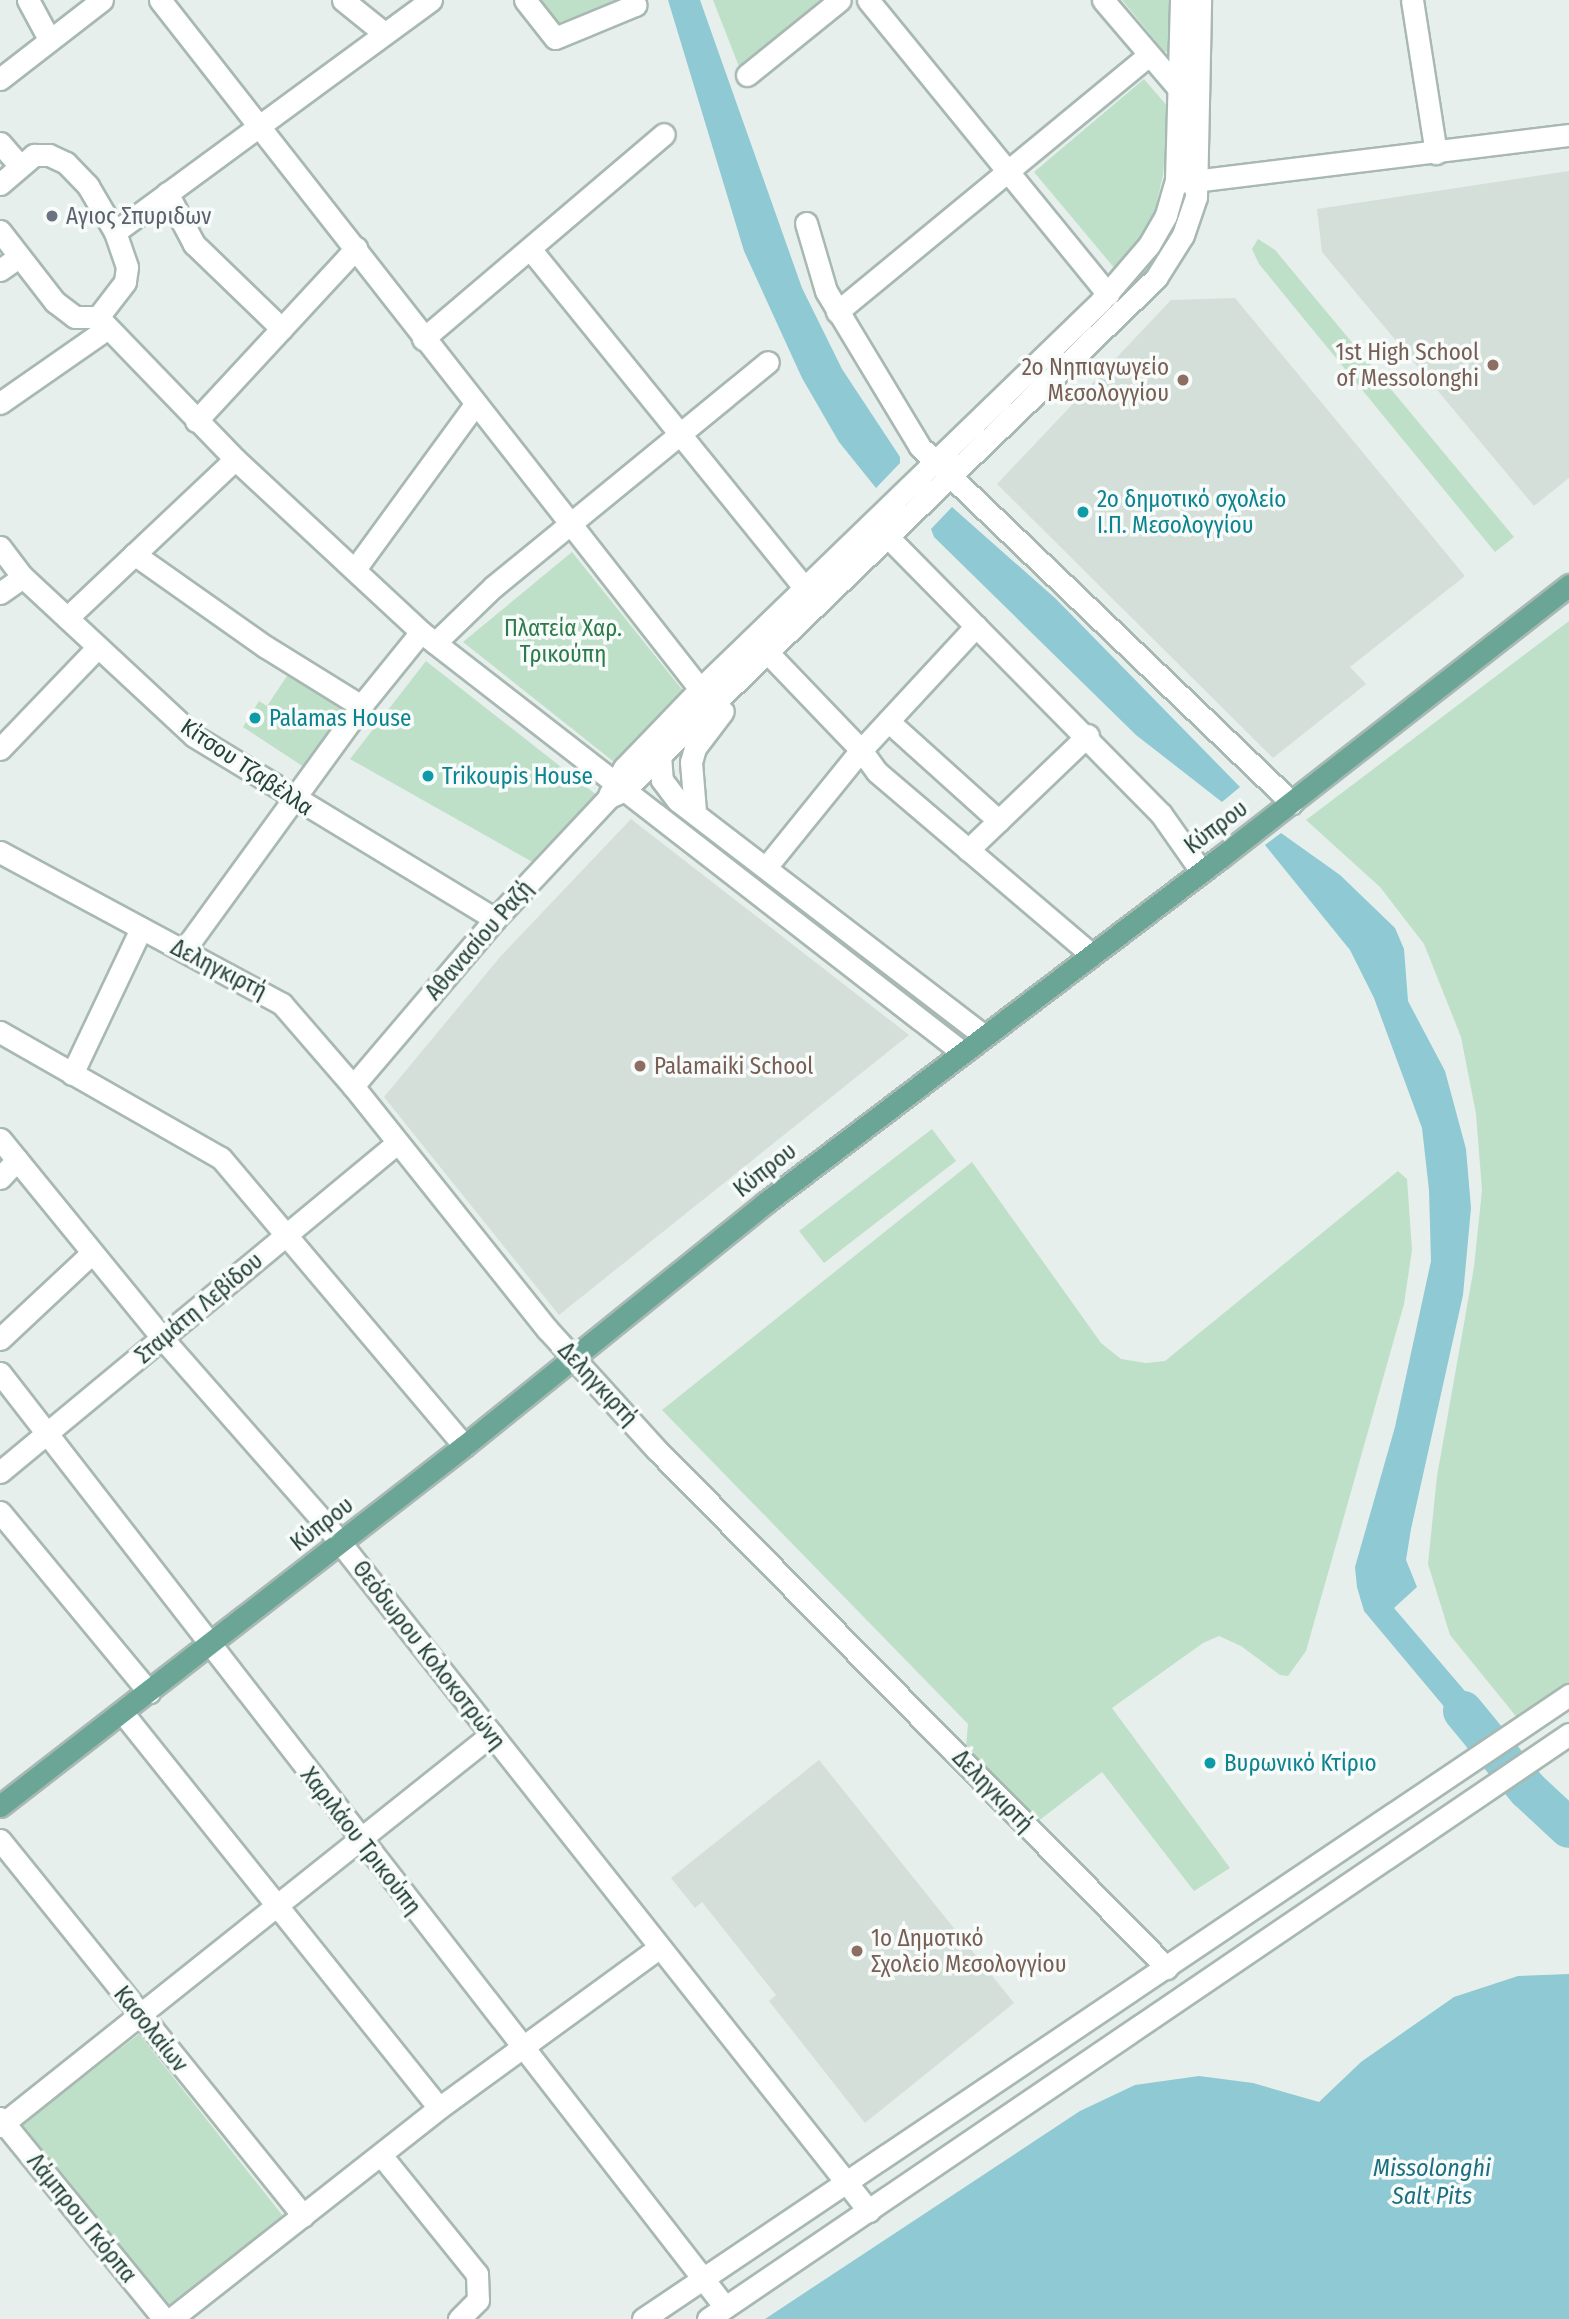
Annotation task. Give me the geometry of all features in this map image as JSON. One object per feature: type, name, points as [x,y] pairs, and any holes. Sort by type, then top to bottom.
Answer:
[{"type":"main road","name":"Κύπρου","points":[[0,1806],[464,1446],[573,1355],[983,1035],[1292,803],[1569,585]]},
{"type":"street","points":[[28,0],[49,39]]},
{"type":"street","points":[[0,79],[102,0]]},
{"type":"street","points":[[160,0],[356,248],[423,339],[477,403],[700,689]]},
{"type":"street","points":[[343,0],[384,33]]},
{"type":"street","points":[[115,232],[257,125],[431,0]]},
{"type":"street","points":[[525,0],[555,37],[635,5],[632,0]]},
{"type":"street","points":[[747,75],[841,0]]},
{"type":"street","points":[[869,0],[1108,294]]},
{"type":"street","points":[[1103,0],[1180,89]]},
{"type":"street","points":[[615,791],[700,689],[1108,294],[1149,244],[1176,183],[1181,0]]},
{"type":"street","points":[[695,811],[691,762],[695,748],[721,713],[772,657],[951,477],[1156,278],[1188,224],[1197,181],[1200,0]]},
{"type":"street","points":[[1412,0],[1436,153]]},
{"type":"street","points":[[837,312],[1149,55]]},
{"type":"street","points":[[423,339],[531,250],[664,134]]},
{"type":"street","points":[[1176,183],[1569,135]]},
{"type":"street","points":[[0,143],[19,165]]},
{"type":"street","points":[[0,184],[19,165],[36,154],[62,160],[88,186],[115,232],[126,277],[103,322],[0,403]]},
{"type":"street","points":[[167,192],[194,244],[282,328]]},
{"type":"street","points":[[806,223],[826,292],[908,430],[934,461],[1292,803]]},
{"type":"street","points":[[0,231],[9,264],[63,310],[86,320],[103,322],[235,459],[428,638],[615,791],[962,1052]]},
{"type":"street","points":[[196,421],[356,248]]},
{"type":"street","points":[[531,250],[806,589]]},
{"type":"street","points":[[184,950],[361,706],[428,638],[768,362]]},
{"type":"street","points":[[355,569],[477,403]]},
{"type":"street","points":[[67,618],[235,459]]},
{"type":"street","points":[[873,523],[1088,736],[1161,814],[1201,871]]},
{"type":"street","name":"Κίτσου Τζαβέλλα","points":[[0,547],[23,577],[194,736],[292,799],[495,919]]},
{"type":"street","points":[[134,554],[266,648],[361,706]]},
{"type":"street","points":[[0,593],[23,577]]},
{"type":"street","points":[[767,866],[861,750],[976,626]]},
{"type":"street","points":[[0,749],[97,648]]},
{"type":"street","points":[[772,657],[861,750],[873,769],[1090,953]]},
{"type":"street","points":[[615,791],[772,657]]},
{"type":"street","points":[[888,721],[999,821]]},
{"type":"street","points":[[968,850],[1088,736]]},
{"type":"street","points":[[660,754],[667,789],[983,1035]]},
{"type":"street","name":"Αθανασίου Ραζή","points":[[353,1086],[495,919],[615,791]]},
{"type":"street","name":"Δεληγκιρτή","points":[[0,852],[278,1001],[353,1086],[534,1315],[657,1450],[1167,1968]]},
{"type":"street","points":[[72,1074],[141,929]]},
{"type":"street","points":[[0,1032],[221,1157],[464,1446]]},
{"type":"street","name":"Θεόδωρου Κολοκοτρώνη","points":[[0,1139],[163,1339],[340,1543],[869,2211]]},
{"type":"street","name":"Σταμάτη Λεβίδου","points":[[0,1472],[397,1143]]},
{"type":"street","points":[[0,1178],[17,1160]]},
{"type":"street","points":[[0,1339],[93,1253]]},
{"type":"street","name":"Χαριλάου Τρικούπη","points":[[0,1373],[44,1436],[702,2277],[717,2313]]},
{"type":"street","points":[[0,1512],[149,1692]]},
{"type":"street","points":[[642,2319],[1569,1695]]},
{"type":"street","points":[[122,1712],[439,2108]]},
{"type":"street","points":[[1,2122],[140,2017],[492,1734]]},
{"type":"street","points":[[717,2313],[1492,1789],[1569,1734]]},
{"type":"street","name":"Κασολαίων","points":[[0,1840],[303,2216]]},
{"type":"street","points":[[171,2319],[439,2108],[524,2050],[660,1947]]},
{"type":"street","name":"Λάμπρου Γκόρπα","points":[[1,2122],[164,2319]]},
{"type":"street","points":[[381,2155],[477,2274],[478,2300],[458,2319]]},
{"type":"shaded area","name":"1st High School of Messolonghi","points":[[1569,171],[1569,478],[1534,506],[1322,252],[1317,209]]},
{"type":"shaded area","points":[[1235,298],[1465,576],[1350,667],[1366,684],[1273,758],[997,484],[1171,300]]},
{"type":"shaded area","name":"Palamaiki School","points":[[631,819],[909,1035],[559,1315],[384,1097],[500,957]]},
{"type":"shaded area","name":"1ο Δημοτικό Σχολείο Μεσολογγίου","points":[[819,1760],[1014,2003],[865,2123],[769,2001],[776,1995],[702,1902],[695,1908],[671,1878]]},
{"type":"green space","points":[[536,0],[623,0],[555,24]]},
{"type":"green space","points":[[713,0],[827,0],[740,69]]},
{"type":"green space","points":[[1122,0],[1171,0],[1170,53],[1164,51]]},
{"type":"green space","points":[[1144,79],[1169,108],[1163,175],[1151,228],[1116,270],[1034,172]]},
{"type":"green space","points":[[1258,239],[1275,250],[1514,537],[1495,552],[1259,264],[1252,249]]},
{"type":"green space","name":"Πλατεία Χαρ. Τρικούπη","points":[[572,552],[684,692],[614,762],[463,642]]},
{"type":"green space","points":[[1569,621],[1569,1683],[1519,1720],[1450,1635],[1428,1564],[1437,1476],[1474,1267],[1482,1190],[1476,1114],[1461,1037],[1424,944],[1380,887],[1306,820]]},
{"type":"green space","points":[[426,661],[598,796],[536,864],[350,759]]},
{"type":"green space","points":[[291,670],[352,711],[307,769],[243,727],[259,701],[267,706]]},
{"type":"green space","points":[[932,1129],[956,1161],[824,1263],[799,1231]]},
{"type":"green space","points":[[972,1162],[1101,1343],[1121,1359],[1146,1363],[1165,1361],[1398,1171],[1407,1179],[1412,1250],[1404,1304],[1306,1651],[1288,1676],[1280,1675],[1241,1646],[1219,1636],[1203,1643],[1112,1708],[1230,1868],[1194,1891],[1102,1772],[1037,1822],[966,1746],[968,1724],[662,1410]]},
{"type":"green space","points":[[139,2034],[283,2216],[168,2306],[22,2125]]},
{"type":"water","points":[[668,0],[700,0],[802,288],[842,369],[900,457],[900,463],[876,488],[839,442],[802,378],[744,251]]},
{"type":"water","points":[[952,507],[1056,599],[1240,787],[1222,802],[1136,735],[934,537],[931,529]]},
{"type":"water","points":[[1281,833],[1340,875],[1395,928],[1404,949],[1408,1001],[1445,1071],[1466,1149],[1471,1208],[1463,1295],[1406,1560],[1417,1587],[1394,1608],[1493,1724],[1493,1736],[1481,1744],[1472,1740],[1364,1611],[1357,1587],[1355,1567],[1395,1427],[1431,1261],[1429,1190],[1422,1128],[1374,998],[1350,950],[1265,845]]},
{"type":"water","points":[[1542,1786],[1569,1810],[1569,1846],[1518,1803]]},
{"type":"water","name":"Missolonghi Salt Pits","points":[[1569,1974],[1569,2319],[765,2319],[1080,2111],[1135,2085],[1199,2076],[1253,2083],[1319,2102],[1361,2062],[1454,1997],[1518,1976]]},
{"type":"waterway","points":[[1463,1711],[1527,1789],[1569,1828]]},
{"type":"place","name":"Αγιος Σπυριδων","points":[[52,216]]},
{"type":"place","name":"1st High School of Messolonghi","points":[[1493,365]]},
{"type":"place","name":"2ο Νηπιαγωγείο Μεσολογγίου","points":[[1183,380]]},
{"type":"place","name":"2ο δημοτικό σχολείο Ι.Π. Μεσολογγίου","points":[[1083,512]]},
{"type":"place","name":"Palamas House","points":[[255,718]]},
{"type":"place","name":"Trikoupis House","points":[[428,776]]},
{"type":"place","name":"Palamaiki School","points":[[640,1066]]},
{"type":"place","name":"Βυρωνικό Κτίριο","points":[[1210,1763]]},
{"type":"place","name":"1ο Δημοτικό Σχολείο Μεσολογγίου","points":[[857,1951]]}]
